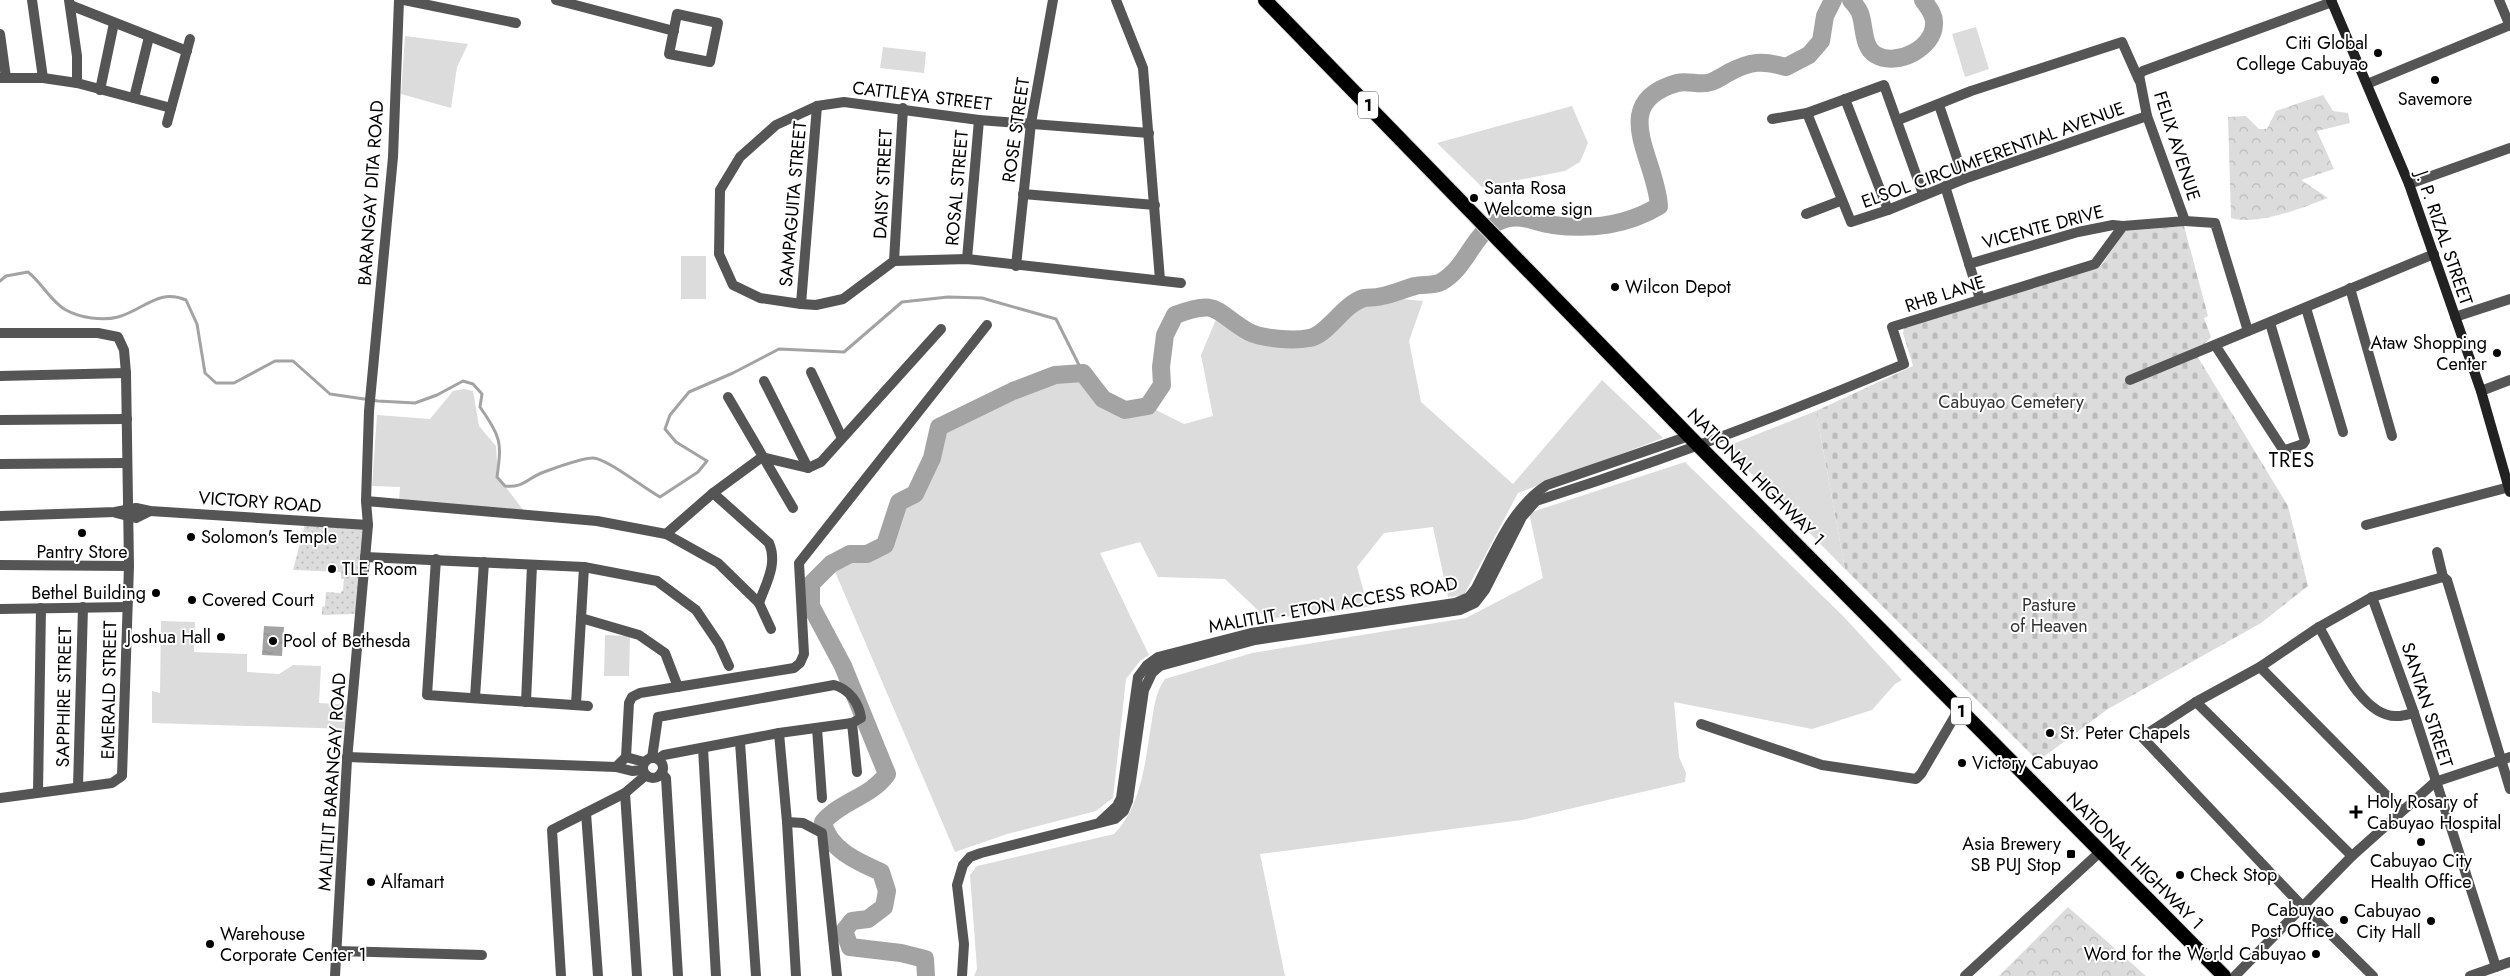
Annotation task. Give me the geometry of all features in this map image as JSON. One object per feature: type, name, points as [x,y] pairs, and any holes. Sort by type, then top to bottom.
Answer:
[{"type":"highway","name":"NATIONAL HIGHWAY 1","points":[[1265,0],[1694,441],[2224,976]]},
{"type":"main road","name":"J. P. RIZAL STREET","points":[[2332,1],[2409,184],[2481,391],[2509,490]]},
{"type":"street","points":[[32,0],[43,78]]},
{"type":"street","name":"BARANGAY DITA ROAD","points":[[369,411],[393,157],[398,0]]},
{"type":"street","points":[[404,0],[516,23]]},
{"type":"street","points":[[556,0],[674,31]]},
{"type":"street","name":"ROSE STREET","points":[[1016,266],[1030,123],[1053,0]]},
{"type":"street","points":[[1116,0],[1143,68],[1160,280]]},
{"type":"street","points":[[2367,84],[2510,25],[2499,0]]},
{"type":"street","points":[[2139,80],[2143,71],[2332,1]]},
{"type":"street","points":[[69,3],[76,56],[77,83]]},
{"type":"street","points":[[69,3],[114,23],[187,51]]},
{"type":"street","points":[[678,14],[718,23],[710,62],[669,54],[674,31],[678,14]]},
{"type":"street","points":[[100,90],[114,23]]},
{"type":"street","points":[[0,34],[3,78],[43,78],[77,83],[171,108]]},
{"type":"street","points":[[134,98],[149,37]]},
{"type":"street","points":[[167,123],[190,39]]},
{"type":"street","name":"FELIX AVENUE","points":[[1939,105],[1971,91],[2122,42],[2139,80],[2147,116],[2185,221]]},
{"type":"street","points":[[1772,119],[1807,113],[1884,85],[1923,194]]},
{"type":"street","points":[[1845,99],[1888,210]]},
{"type":"street","name":"CATTLEYA STREET","points":[[894,261],[843,299],[816,305],[760,298],[733,285],[719,254],[720,190],[740,157],[776,125],[817,106],[844,102],[903,108],[979,120],[1149,133]]},
{"type":"street","points":[[1898,120],[1939,105],[1964,179]]},
{"type":"street","name":"SAMPAGUITA STREET","points":[[801,304],[817,106]]},
{"type":"street","name":"DAISY STREET","points":[[894,261],[903,108]]},
{"type":"street","points":[[1806,214],[1840,201],[1807,113]]},
{"type":"street","name":"ELSOL CIRCUMFERENTIAL AVENUE","points":[[1840,201],[1851,222],[1888,210],[1923,194],[1964,179],[2147,116]]},
{"type":"street","name":"ROSAL STREET","points":[[967,259],[979,120]]},
{"type":"street","points":[[2409,184],[2510,148]]},
{"type":"street","points":[[1945,186],[1980,299]]},
{"type":"street","points":[[1023,194],[1155,205]]},
{"type":"street","name":"VICENTE DRIVE","points":[[1969,264],[2078,232],[2113,225],[2123,226],[2185,221],[2215,223],[2248,331]]},
{"type":"street","name":"RHB LANE","points":[[1694,441],[1813,402],[1904,364],[1892,328],[2095,264],[2123,226]]},
{"type":"street","points":[[2130,380],[2434,254]]},
{"type":"street","points":[[894,261],[967,259],[1016,266],[1182,283]]},
{"type":"street","points":[[2350,288],[2392,436]]},
{"type":"street","points":[[2455,317],[2510,299]]},
{"type":"street","points":[[2306,308],[2343,432]]},
{"type":"street","points":[[2215,345],[2282,448],[2285,450],[2303,444],[2305,440],[2270,323]]},
{"type":"street","points":[[616,767],[626,757],[629,703],[632,697],[640,693],[794,668],[800,663],[804,654],[799,563],[987,325]]},
{"type":"street","points":[[666,534],[713,493],[762,458],[808,468],[821,462],[941,329]]},
{"type":"street","name":"EMERALD STREET","points":[[0,333],[98,333],[118,337],[124,350],[129,566],[124,771],[119,780],[112,783],[78,787]]},
{"type":"street","points":[[811,372],[842,438]]},
{"type":"street","points":[[0,376],[126,373]]},
{"type":"street","points":[[2481,391],[2510,380]]},
{"type":"street","points":[[764,381],[808,468]]},
{"type":"street","points":[[728,397],[793,508]]},
{"type":"street","name":"MALITLIT BARANGAY ROAD","points":[[336,976],[347,757],[368,525],[366,501],[369,411]]},
{"type":"street","points":[[0,420],[127,419]]},
{"type":"street","name":"MALITLIT - ETON ACCESS ROAD","points":[[1100,821],[1117,806],[1121,798],[1135,688],[1138,678],[1147,665],[1158,658],[1252,633],[1455,603],[1469,597],[1476,588],[1517,513],[1531,495],[1547,485],[1615,462],[1694,441]]},
{"type":"street","name":"MALITLIT - ETON ACCESS ROAD","points":[[962,976],[964,944],[957,885],[963,865],[970,858],[981,852],[1100,821],[1115,819],[1124,811],[1128,801],[1144,690],[1152,673],[1160,666],[1255,640],[1460,610],[1475,603],[1485,590],[1522,517],[1536,501],[1622,472],[1694,441]]},
{"type":"street","points":[[1615,462],[1622,472]]},
{"type":"street","points":[[0,464],[127,463]]},
{"type":"street","points":[[2366,525],[2509,490]]},
{"type":"street","points":[[713,493],[769,544],[771,548],[774,561],[759,602]]},
{"type":"street","points":[[366,501],[597,521],[666,534],[718,563],[759,602],[771,629]]},
{"type":"street","name":"VICTORY ROAD","points":[[127,513],[140,517],[150,511],[368,525]]},
{"type":"street","points":[[0,516],[127,513]]},
{"type":"street","points":[[2438,552],[2443,577],[2447,580],[2505,758],[2510,789]]},
{"type":"street","points":[[365,557],[584,567],[657,581],[696,610],[719,644],[729,666]]},
{"type":"street","points":[[436,559],[427,695],[588,706]]},
{"type":"street","points":[[475,697],[484,562]]},
{"type":"street","points":[[0,565],[129,566]]},
{"type":"street","points":[[526,702],[532,565]]},
{"type":"street","points":[[576,704],[584,567]]},
{"type":"street","points":[[2372,976],[2303,907],[2142,737],[2196,702],[2260,667],[2319,627],[2372,597],[2443,577]]},
{"type":"street","name":"SANTAN STREET","points":[[2372,597],[2414,713],[2496,967]]},
{"type":"street","name":"SAPPHIRE STREET","points":[[78,787],[83,607]]},
{"type":"street","points":[[0,609],[127,607]]},
{"type":"street","points":[[38,792],[41,608]]},
{"type":"street","points":[[581,618],[639,635],[665,653],[678,687]]},
{"type":"street","points":[[2319,627],[2362,699],[2376,710],[2397,717],[2414,713]]},
{"type":"street","points":[[2260,667],[2401,810]]},
{"type":"street","points":[[347,757],[616,767],[632,771],[649,765],[664,755],[852,723],[861,718],[860,711],[847,690],[834,685],[658,717],[649,765],[652,777],[661,773]]},
{"type":"street","points":[[2196,702],[2352,856]]},
{"type":"street","points":[[1701,724],[1822,765],[1916,779],[1921,774],[1959,709]]},
{"type":"street","points":[[852,723],[857,772]]},
{"type":"street","points":[[818,728],[822,798]]},
{"type":"street","points":[[779,734],[787,822],[796,976]]},
{"type":"street","points":[[740,742],[756,976]]},
{"type":"street","points":[[703,748],[716,976]]},
{"type":"street","points":[[626,757],[649,765],[662,765],[661,773]]},
{"type":"street","points":[[2235,976],[2352,856],[2401,810],[2435,782],[2505,758]]},
{"type":"street","points":[[561,976],[552,830],[625,793],[649,765]]},
{"type":"street","points":[[661,773],[666,778],[678,976]]},
{"type":"street","points":[[0,798],[78,787]]},
{"type":"street","points":[[625,793],[636,976]]},
{"type":"street","points":[[586,812],[598,976]]},
{"type":"street","points":[[787,822],[803,823],[822,833],[836,976]]},
{"type":"street","points":[[1964,976],[2100,852]]},
{"type":"street","points":[[337,951],[482,954]]},
{"type":"street","points":[[2470,976],[2510,962]]},
{"type":"green space","points":[[1976,27],[1989,69],[1965,77],[1952,34]]},
{"type":"green space","points":[[405,36],[468,44],[457,67],[451,108],[401,94]]},
{"type":"green space","points":[[883,47],[926,52],[924,73],[880,68]]},
{"type":"green space","points":[[2323,95],[2333,111],[2348,113],[2350,123],[2317,131],[2334,169],[2301,180],[2328,198],[2267,218],[2242,220],[2231,218],[2228,117],[2246,116],[2259,129],[2267,129],[2276,111]]},
{"type":"green space","points":[[1572,106],[1588,143],[1580,162],[1565,171],[1482,187],[1437,143]]},
{"type":"green space","points":[[2184,226],[2208,316],[2204,318],[2211,337],[2196,354],[2288,506],[2308,586],[2261,623],[2108,709],[2038,761],[1845,569],[1816,411],[1913,366],[1903,333],[1904,328],[2101,266],[2125,231]]},
{"type":"green space","points":[[681,256],[706,256],[706,299],[681,299]]},
{"type":"green space","points":[[1381,297],[1423,301],[1409,341],[1421,402],[1513,484],[1602,380],[1663,438],[1518,493],[1464,595],[1448,597],[1433,527],[1384,533],[1357,567],[1368,607],[1267,619],[1225,579],[1158,577],[1140,542],[1100,553],[1149,655],[1140,661],[1126,679],[1113,798],[1096,811],[1007,834],[955,852],[833,567],[850,554],[867,554],[885,545],[899,502],[915,494],[932,458],[939,427],[1013,391],[1055,375],[1083,373],[1103,399],[1125,410],[1148,406],[1184,424],[1213,416],[1201,355],[1220,310],[1251,333],[1286,340],[1312,338],[1341,312],[1363,298]]},
{"type":"green space","points":[[464,389],[473,391],[479,426],[496,446],[498,477],[524,511],[399,501],[400,487],[372,486],[377,415],[430,419],[453,391]]},
{"type":"green space","points":[[1816,411],[1845,569],[1725,447]]},
{"type":"green space","points":[[1685,462],[1843,616],[1902,680],[1895,684],[1872,710],[1812,729],[1674,702],[1679,757],[1686,773],[1685,782],[1522,820],[1260,854],[1285,976],[974,976],[977,969],[970,875],[977,866],[1114,834],[1123,823],[1136,798],[1144,769],[1155,701],[1165,679],[1252,653],[1466,618],[1543,578],[1529,513]]},
{"type":"green space","points":[[305,524],[363,528],[360,610],[355,614],[322,615],[326,592],[340,593],[343,590],[344,579],[341,579],[341,572],[293,570]]},
{"type":"green space","points":[[161,621],[195,622],[194,652],[247,654],[247,672],[279,674],[293,665],[321,666],[319,703],[352,705],[349,729],[152,723],[152,691],[160,693]]},
{"type":"green space","points":[[605,635],[630,636],[629,676],[604,676]]},
{"type":"green space","points":[[2068,907],[2146,976],[1999,976]]},
{"type":"water","name":"Pool of Bethesda","points":[[264,626],[284,627],[282,656],[262,655]]},
{"type":"waterway","points":[[926,976],[925,959],[901,953],[850,947],[844,931],[852,921],[868,919],[884,907],[887,891],[881,872],[854,859],[837,847],[831,840],[823,822],[838,809],[873,788],[887,774],[843,666],[811,606],[811,584],[831,564],[850,554],[867,554],[885,545],[899,502],[915,494],[932,458],[939,427],[1013,391],[1055,375],[1083,373],[1103,399],[1125,410],[1148,406],[1162,385],[1161,367],[1165,335],[1175,315],[1190,310],[1209,308],[1222,313],[1238,325],[1255,334],[1279,339],[1309,338],[1322,332],[1356,301],[1364,298],[1380,297],[1415,286],[1441,282],[1458,267],[1485,231],[1505,219],[1524,218],[1553,225],[1581,227],[1622,222],[1635,218],[1659,206],[1641,134],[1640,118],[1644,104],[1656,92],[1677,83],[1707,83],[1743,66],[1756,63],[1770,63],[1786,67],[1809,55],[1821,41],[1825,16],[1833,0]]},
{"type":"waterway","points":[[1851,0],[1862,18],[1868,47],[1876,55],[1894,59],[1904,57],[1921,48],[1928,41],[1932,33],[1933,17],[1923,0]]},
{"type":"waterway","points":[[0,281],[6,276],[28,272],[61,307],[72,313],[92,318],[106,319],[118,317],[159,298],[176,297],[186,300],[197,324],[205,373],[216,383],[234,383],[275,361],[293,361],[330,394],[378,401],[415,403],[437,395],[463,381],[473,384],[482,394],[480,407],[496,433],[499,447],[497,477],[505,486],[517,486],[538,474],[575,461],[593,458],[616,468],[660,497],[698,472],[707,461],[676,442],[665,429],[670,415],[689,392],[733,373],[779,349],[844,352],[902,302],[948,297],[982,298],[1056,319],[1083,373]]},
{"type":"place","name":"Citi Global College Cabuyao","points":[[2378,53]]},
{"type":"place","name":"Savemore","points":[[2435,80]]},
{"type":"place","name":"Santa Rosa Welcome sign","points":[[1474,198]]},
{"type":"place","name":"Wilcon Depot","points":[[1615,287]]},
{"type":"place","name":"Ataw Shopping Center","points":[[2497,353]]},
{"type":"place","name":"Pantry Store","points":[[82,533]]},
{"type":"place","name":"Solomon's Temple","points":[[191,537]]},
{"type":"place","name":"TLE Room","points":[[332,569]]},
{"type":"place","name":"Bethel Building","points":[[156,593]]},
{"type":"place","name":"Covered Court","points":[[192,600]]},
{"type":"place","name":"Joshua Hall","points":[[221,637]]},
{"type":"place","name":"Pool of Bethesda","points":[[273,641]]},
{"type":"place","name":"St. Peter Chapels","points":[[2050,733]]},
{"type":"place","name":"Victory Cabuyao","points":[[1962,763]]},
{"type":"place","name":"Holy Rosary of Cabuyao Hospital","points":[[2356,812]]},
{"type":"place","name":"Cabuyao City Health Office","points":[[2421,842]]},
{"type":"place","name":"Asia Brewery SB PUJ Stop","points":[[2071,854]]},
{"type":"place","name":"Check Stop","points":[[2180,875]]},
{"type":"place","name":"Alfamart","points":[[371,882]]},
{"type":"place","name":"Cabuyao Post Office","points":[[2344,920]]},
{"type":"place","name":"Cabuyao City Hall","points":[[2431,921]]},
{"type":"place","name":"Warehouse Corporate Center 1","points":[[210,944]]},
{"type":"place","name":"Word for the World Cabuyao","points":[[2316,954]]},
{"type":"district","name":"TRES","points":[[2292,460]]},
{"type":"park label","name":"Cabuyao Cemetery","points":[[2011,402]]},
{"type":"park label","name":"Pasture of Heaven","points":[[2049,615]]}]
